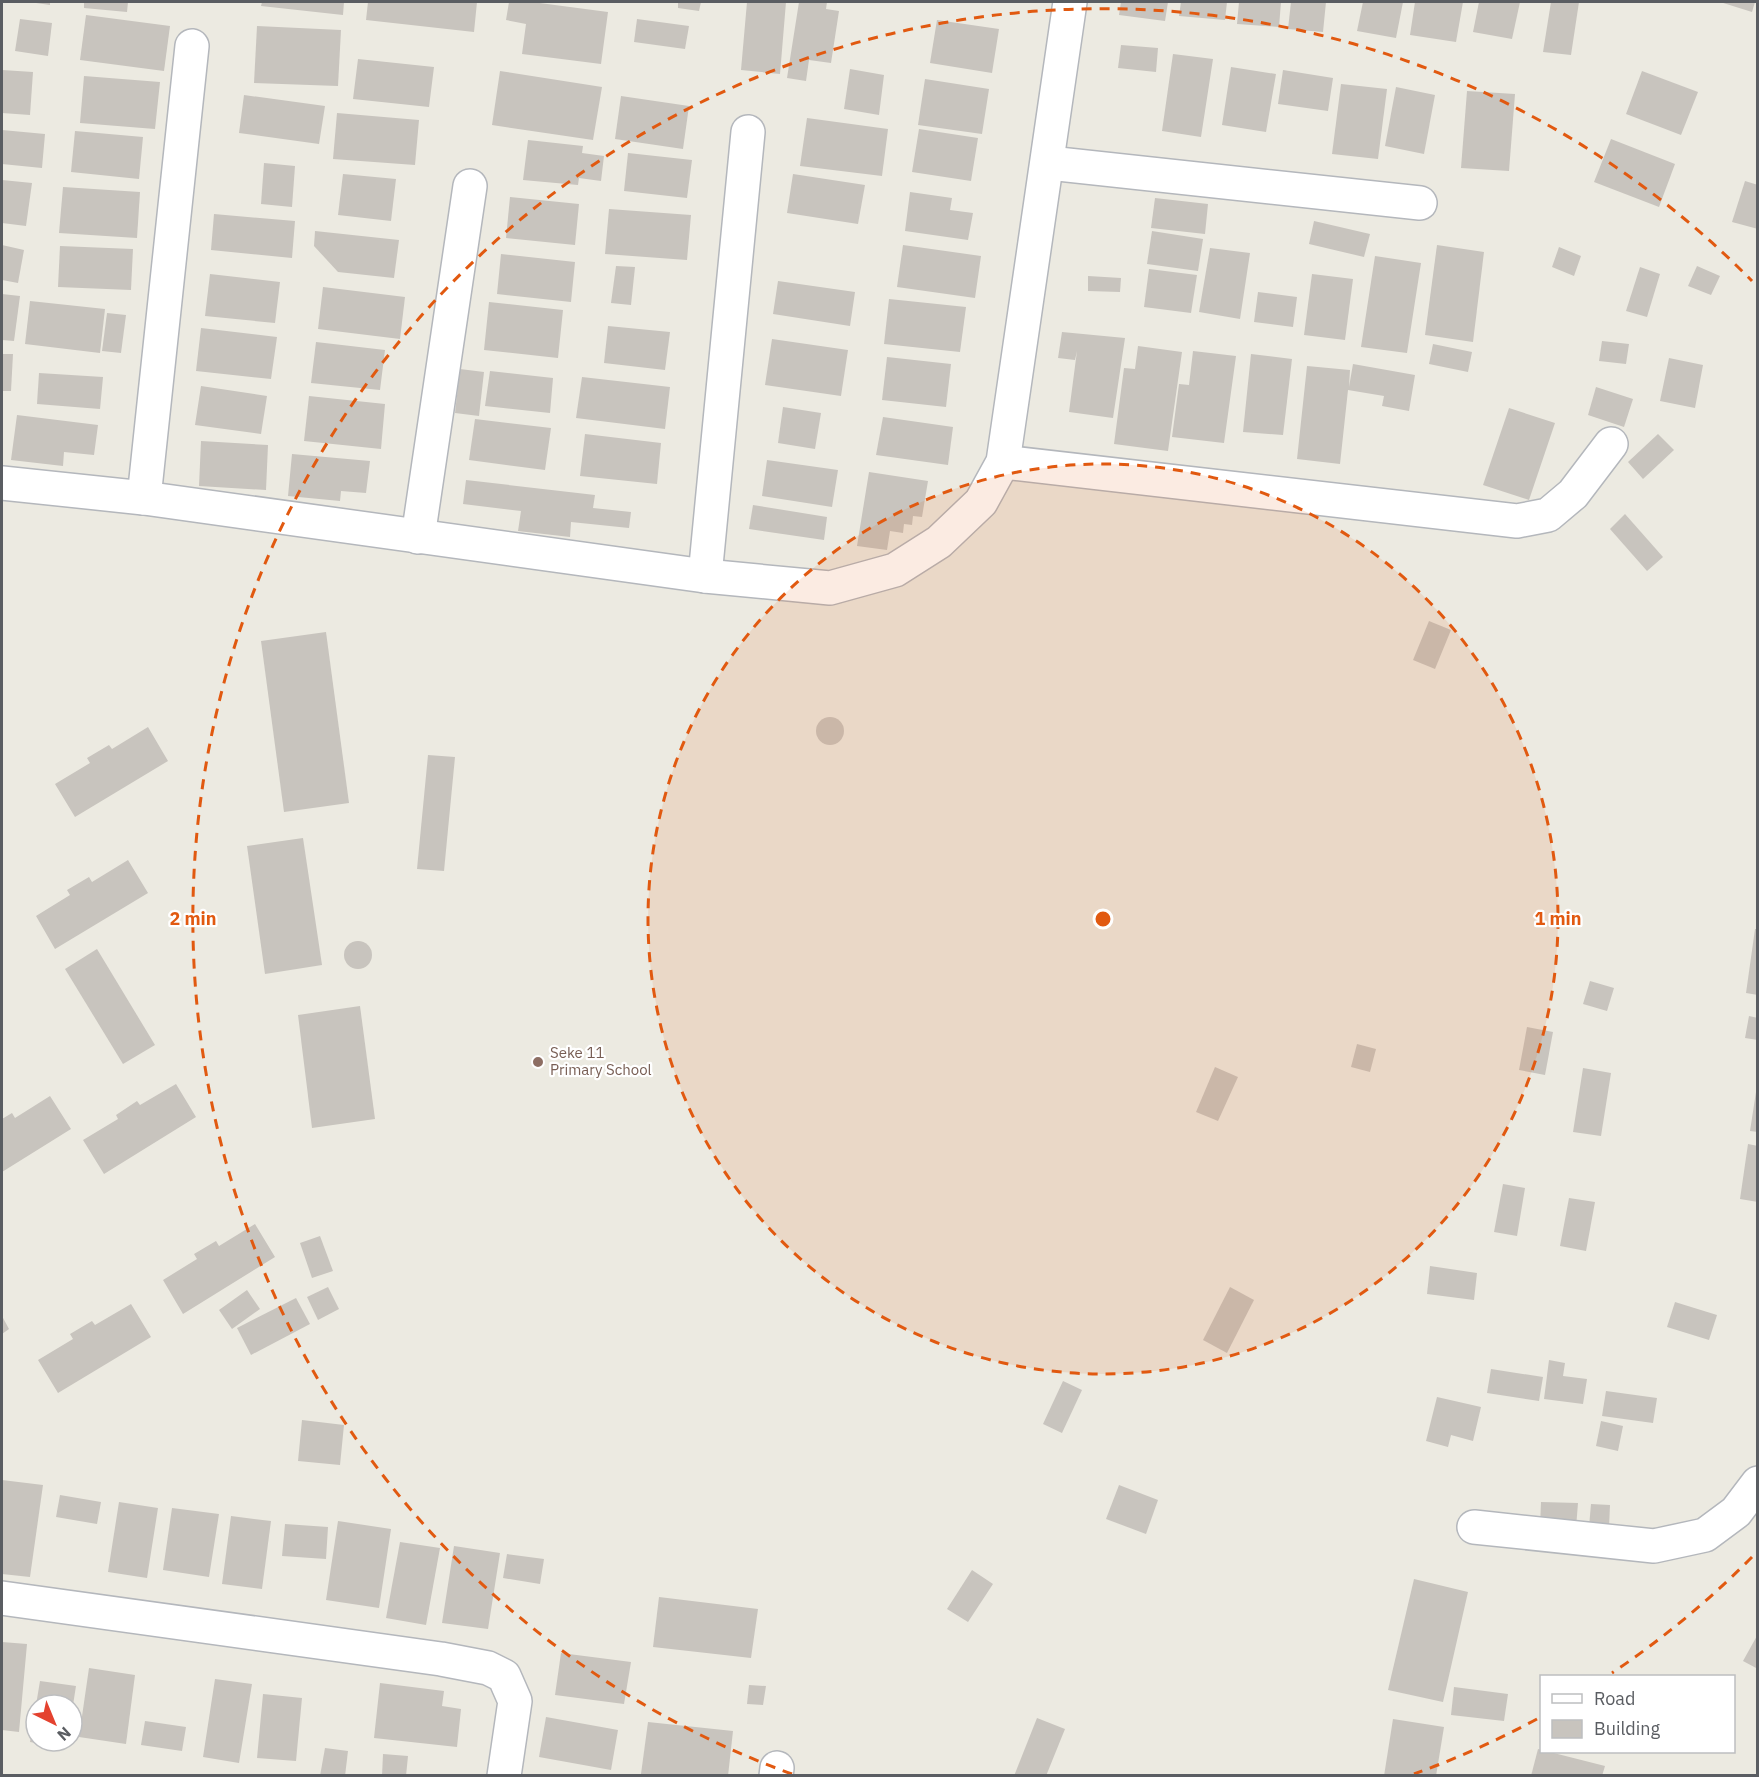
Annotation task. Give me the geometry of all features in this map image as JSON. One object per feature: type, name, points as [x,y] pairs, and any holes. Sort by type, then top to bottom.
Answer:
[{"type":"street","points":[[2,483],[144,498],[705,576],[830,588],[895,570],[939,542],[981,502],[1003,462],[1049,163],[1070,2]]},
{"type":"street","points":[[144,498],[192,46]]},
{"type":"street","points":[[705,576],[748,132]]},
{"type":"street","points":[[1049,163],[1420,202]]},
{"type":"street","points":[[418,537],[470,186]]},
{"type":"street","points":[[1003,462],[1516,521],[1548,515],[1573,494],[1611,444]]},
{"type":"street","points":[[1474,1527],[1654,1546],[1705,1535],[1736,1512],[1758,1483]]},
{"type":"street","points":[[2,1598],[441,1659],[488,1668],[504,1676],[515,1701],[504,1776]]},
{"type":"building","points":[[29,2],[50,2],[50,5]]},
{"type":"building","points":[[84,2],[128,2],[127,12],[84,8]]},
{"type":"building","points":[[262,2],[344,2],[343,15],[261,6]]},
{"type":"building","points":[[368,2],[477,2],[474,32],[366,20]]},
{"type":"building","points":[[509,2],[532,2],[608,12],[601,64],[522,54],[526,24],[506,20]]},
{"type":"building","points":[[678,2],[701,2],[699,11],[678,8]]},
{"type":"building","points":[[747,2],[786,2],[780,74],[741,70]]},
{"type":"building","points":[[799,2],[827,2],[826,9],[839,11],[831,63],[809,60],[806,81],[787,78]]},
{"type":"building","points":[[1121,2],[1168,2],[1165,21],[1119,15]]},
{"type":"building","points":[[1181,2],[1227,2],[1225,20],[1179,16]]},
{"type":"building","points":[[1239,2],[1281,2],[1279,27],[1237,24]]},
{"type":"building","points":[[1291,2],[1326,2],[1323,32],[1288,29]]},
{"type":"building","points":[[1363,2],[1403,2],[1396,38],[1357,31]]},
{"type":"building","points":[[1415,2],[1463,2],[1456,42],[1410,35]]},
{"type":"building","points":[[1479,2],[1520,2],[1512,39],[1473,32]]},
{"type":"building","points":[[1551,2],[1579,2],[1571,55],[1543,52]]},
{"type":"building","points":[[1720,2],[1755,2],[1752,12]]},
{"type":"building","points":[[86,15],[170,26],[164,71],[80,60]]},
{"type":"building","points":[[20,19],[52,23],[48,56],[15,51]]},
{"type":"building","points":[[637,19],[689,26],[685,49],[634,42]]},
{"type":"building","points":[[937,20],[999,29],[992,73],[930,63]]},
{"type":"building","points":[[257,26],[341,30],[338,86],[254,83]]},
{"type":"building","points":[[1121,45],[1158,48],[1156,72],[1118,68]]},
{"type":"building","points":[[1173,54],[1213,59],[1201,137],[1162,131]]},
{"type":"building","points":[[358,59],[434,67],[429,107],[353,99]]},
{"type":"building","points":[[1231,67],[1276,74],[1266,132],[1222,125]]},
{"type":"building","points":[[850,69],[884,75],[879,115],[844,109]]},
{"type":"building","points":[[2,70],[33,72],[30,115],[2,113]]},
{"type":"building","points":[[1283,70],[1333,78],[1328,111],[1278,104]]},
{"type":"building","points":[[500,71],[602,87],[593,140],[492,125]]},
{"type":"building","points":[[1642,71],[1698,92],[1681,135],[1626,114]]},
{"type":"building","points":[[84,76],[160,82],[155,129],[80,123]]},
{"type":"building","points":[[925,79],[989,89],[982,134],[918,125]]},
{"type":"building","points":[[1341,84],[1387,89],[1378,159],[1332,154]]},
{"type":"building","points":[[1396,87],[1435,95],[1424,154],[1385,146]]},
{"type":"building","points":[[1467,91],[1515,94],[1509,171],[1461,168]]},
{"type":"building","points":[[244,95],[325,106],[319,144],[239,133]]},
{"type":"building","points":[[621,96],[689,106],[683,149],[615,139]]},
{"type":"building","points":[[337,113],[419,120],[415,165],[333,159]]},
{"type":"building","points":[[807,118],[888,129],[882,176],[800,166]]},
{"type":"building","points":[[919,129],[978,138],[971,181],[912,172]]},
{"type":"building","points":[[2,130],[45,134],[42,168],[2,164]]},
{"type":"building","points":[[75,131],[143,137],[139,179],[71,172]]},
{"type":"building","points":[[1611,139],[1675,164],[1659,207],[1594,182]]},
{"type":"building","points":[[528,140],[583,146],[582,153],[604,156],[601,181],[579,178],[578,185],[523,180]]},
{"type":"building","points":[[628,153],[692,160],[687,198],[624,191]]},
{"type":"building","points":[[264,163],[295,166],[292,207],[261,204]]},
{"type":"building","points":[[343,174],[396,179],[391,221],[338,215]]},
{"type":"building","points":[[793,174],[865,185],[858,224],[787,213]]},
{"type":"building","points":[[2,180],[32,183],[26,226],[2,223]]},
{"type":"building","points":[[1745,181],[1758,185],[1758,229],[1732,222]]},
{"type":"building","points":[[63,187],[140,192],[137,238],[59,233]]},
{"type":"building","points":[[910,192],[952,198],[950,210],[973,213],[968,240],[905,231]]},
{"type":"building","points":[[510,197],[579,204],[575,245],[506,238]]},
{"type":"building","points":[[1155,198],[1208,204],[1205,234],[1151,228]]},
{"type":"building","points":[[609,209],[691,215],[687,260],[605,254]]},
{"type":"building","points":[[214,214],[295,221],[292,258],[211,250]]},
{"type":"building","points":[[1314,221],[1370,234],[1364,257],[1309,244]]},
{"type":"building","points":[[315,231],[399,240],[394,278],[338,272],[314,246]]},
{"type":"building","points":[[1152,231],[1203,239],[1198,271],[1147,264]]},
{"type":"building","points":[[2,245],[24,250],[18,283],[2,280]]},
{"type":"building","points":[[903,245],[981,256],[975,298],[897,287]]},
{"type":"building","points":[[1437,245],[1484,252],[1473,342],[1425,335]]},
{"type":"building","points":[[60,246],[133,249],[131,290],[58,287]]},
{"type":"building","points":[[1559,247],[1581,256],[1574,276],[1552,267]]},
{"type":"building","points":[[1210,248],[1250,253],[1240,319],[1199,312]]},
{"type":"building","points":[[501,254],[575,262],[571,302],[497,294]]},
{"type":"building","points":[[1375,256],[1421,263],[1407,353],[1361,347]]},
{"type":"building","points":[[616,266],[635,267],[631,305],[611,303]]},
{"type":"building","points":[[1697,266],[1720,276],[1711,295],[1688,286]]},
{"type":"building","points":[[1640,267],[1660,274],[1647,317],[1626,311]]},
{"type":"building","points":[[1149,269],[1197,275],[1191,313],[1144,307]]},
{"type":"building","points":[[210,274],[280,282],[275,323],[205,316]]},
{"type":"building","points":[[1312,274],[1353,279],[1345,340],[1304,335]]},
{"type":"building","points":[[1088,276],[1121,278],[1120,292],[1088,291]]},
{"type":"building","points":[[778,281],[855,292],[850,326],[773,314]]},
{"type":"building","points":[[323,287],[405,297],[400,339],[318,329]]},
{"type":"building","points":[[1258,292],[1297,297],[1293,327],[1254,322]]},
{"type":"building","points":[[2,294],[20,296],[14,341],[2,340]]},
{"type":"building","points":[[889,299],[966,307],[960,352],[884,344]]},
{"type":"building","points":[[30,301],[105,309],[100,353],[25,344]]},
{"type":"building","points":[[489,302],[563,310],[558,358],[484,350]]},
{"type":"building","points":[[107,313],[126,315],[121,353],[102,351]]},
{"type":"building","points":[[608,326],[670,332],[665,370],[604,363]]},
{"type":"building","points":[[201,328],[277,337],[271,379],[196,371]]},
{"type":"building","points":[[1062,332],[1125,338],[1113,418],[1069,412],[1077,351],[1075,360],[1058,358]]},
{"type":"building","points":[[772,339],[848,350],[841,396],[765,385]]},
{"type":"building","points":[[1602,341],[1629,344],[1626,364],[1599,361]]},
{"type":"building","points":[[316,342],[385,350],[380,390],[311,383]]},
{"type":"building","points":[[1433,344],[1472,352],[1468,372],[1429,364]]},
{"type":"building","points":[[1138,346],[1182,352],[1168,451],[1114,444],[1124,368],[1135,369]]},
{"type":"building","points":[[1193,351],[1236,356],[1224,443],[1172,437],[1179,384],[1189,385]]},
{"type":"building","points":[[2,354],[13,354],[11,391],[2,391]]},
{"type":"building","points":[[1251,354],[1292,359],[1283,435],[1243,432]]},
{"type":"building","points":[[887,357],[951,364],[946,407],[882,400]]},
{"type":"building","points":[[1669,358],[1703,365],[1695,408],[1660,401]]},
{"type":"building","points":[[1353,364],[1415,375],[1409,411],[1382,406],[1384,396],[1348,390],[1340,464],[1297,459],[1307,366],[1350,370],[1349,387]]},
{"type":"building","points":[[460,369],[484,372],[479,416],[455,413]]},
{"type":"building","points":[[490,371],[553,378],[550,413],[485,406]]},
{"type":"building","points":[[39,373],[103,377],[100,409],[37,404]]},
{"type":"building","points":[[582,377],[670,387],[665,429],[576,418]]},
{"type":"building","points":[[201,386],[267,396],[261,434],[195,425]]},
{"type":"building","points":[[1596,387],[1633,399],[1624,427],[1588,415]]},
{"type":"building","points":[[309,396],[385,404],[381,449],[304,441]]},
{"type":"building","points":[[783,407],[821,413],[815,449],[778,443]]},
{"type":"building","points":[[1509,408],[1555,423],[1529,500],[1483,485]]},
{"type":"building","points":[[17,415],[98,425],[94,455],[64,452],[63,466],[11,460]]},
{"type":"building","points":[[883,417],[953,427],[948,465],[876,455]]},
{"type":"building","points":[[475,419],[551,428],[545,470],[469,460]]},
{"type":"building","points":[[585,434],[661,443],[657,484],[580,476]]},
{"type":"building","points":[[1658,434],[1674,450],[1643,479],[1628,462]]},
{"type":"building","points":[[201,441],[268,445],[266,490],[199,486]]},
{"type":"building","points":[[292,454],[370,461],[366,493],[341,491],[340,501],[288,496]]},
{"type":"building","points":[[767,460],[838,470],[832,507],[762,496]]},
{"type":"building","points":[[869,472],[928,481],[922,517],[913,516],[912,525],[904,524],[903,533],[890,531],[887,550],[857,546]]},
{"type":"building","points":[[466,480],[595,495],[593,508],[631,512],[629,528],[571,522],[570,537],[518,531],[521,511],[463,504]]},
{"type":"building","points":[[753,505],[827,517],[824,540],[749,529]]},
{"type":"building","points":[[1625,514],[1663,557],[1647,571],[1610,529]]},
{"type":"building","points":[[1429,621],[1451,630],[1435,669],[1413,660]]},
{"type":"building","points":[[326,632],[349,803],[284,812],[261,641]]},
{"type":"building","points":[[830,717],[840,721],[844,731],[840,741],[830,745],[820,741],[816,731],[820,721]]},
{"type":"building","points":[[148,727],[168,761],[75,817],[55,784],[90,763],[87,758],[109,745],[112,749]]},
{"type":"building","points":[[428,755],[455,757],[444,871],[417,869]]},
{"type":"building","points":[[303,838],[322,965],[265,974],[247,846]]},
{"type":"building","points":[[128,860],[148,893],[55,949],[36,916],[70,895],[67,890],[89,877],[92,882]]},
{"type":"building","points":[[1755,929],[1758,929],[1758,995],[1746,993]]},
{"type":"building","points":[[358,941],[368,945],[372,955],[368,965],[358,969],[348,965],[344,955],[348,945]]},
{"type":"building","points":[[97,949],[155,1045],[123,1064],[65,969]]},
{"type":"building","points":[[1590,981],[1614,988],[1607,1011],[1583,1004]]},
{"type":"building","points":[[360,1006],[375,1119],[312,1128],[298,1015]]},
{"type":"building","points":[[1749,1016],[1758,1018],[1758,1040],[1745,1038]]},
{"type":"building","points":[[1527,1027],[1553,1032],[1545,1075],[1519,1070]]},
{"type":"building","points":[[1357,1044],[1376,1049],[1370,1072],[1351,1067]]},
{"type":"building","points":[[1215,1067],[1238,1077],[1218,1121],[1196,1112]]},
{"type":"building","points":[[1583,1068],[1611,1073],[1601,1136],[1573,1132]]},
{"type":"building","points":[[176,1084],[196,1117],[104,1174],[83,1140],[118,1119],[116,1115],[137,1101],[140,1105]]},
{"type":"building","points":[[1756,1092],[1758,1093],[1758,1132],[1750,1131]]},
{"type":"building","points":[[50,1096],[71,1129],[2,1172],[2,1119],[12,1113],[15,1118]]},
{"type":"building","points":[[1748,1144],[1758,1146],[1758,1202],[1740,1199]]},
{"type":"building","points":[[1503,1184],[1525,1188],[1517,1236],[1494,1232]]},
{"type":"building","points":[[1569,1198],[1595,1202],[1586,1251],[1560,1246]]},
{"type":"building","points":[[255,1224],[275,1257],[183,1314],[163,1280],[197,1259],[194,1254],[216,1241],[219,1246]]},
{"type":"building","points":[[320,1236],[333,1271],[312,1278],[300,1243]]},
{"type":"building","points":[[1430,1266],[1477,1273],[1474,1300],[1427,1294]]},
{"type":"building","points":[[328,1287],[339,1309],[318,1320],[307,1297]]},
{"type":"building","points":[[1230,1287],[1254,1300],[1227,1353],[1203,1340]]},
{"type":"building","points":[[247,1290],[260,1309],[232,1329],[219,1310]]},
{"type":"building","points":[[296,1298],[310,1324],[251,1355],[237,1328]]},
{"type":"building","points":[[1675,1302],[1717,1315],[1709,1340],[1667,1327]]},
{"type":"building","points":[[131,1304],[151,1337],[58,1393],[38,1360],[73,1339],[70,1334],[92,1321],[95,1325]]},
{"type":"building","points":[[2,1316],[9,1329],[2,1334]]},
{"type":"building","points":[[1549,1360],[1565,1363],[1563,1376],[1587,1379],[1583,1404],[1544,1399]]},
{"type":"building","points":[[1491,1369],[1543,1377],[1539,1401],[1487,1393]]},
{"type":"building","points":[[1063,1381],[1082,1390],[1062,1433],[1043,1424]]},
{"type":"building","points":[[1606,1391],[1657,1398],[1653,1423],[1602,1416]]},
{"type":"building","points":[[1437,1397],[1481,1407],[1473,1441],[1451,1435],[1448,1447],[1426,1441]]},
{"type":"building","points":[[302,1420],[344,1425],[340,1465],[298,1461]]},
{"type":"building","points":[[1601,1421],[1623,1426],[1618,1451],[1596,1446]]},
{"type":"building","points":[[2,1480],[43,1485],[30,1577],[2,1574]]},
{"type":"building","points":[[1119,1485],[1158,1500],[1146,1534],[1106,1519]]},
{"type":"building","points":[[60,1495],[101,1502],[97,1524],[56,1517]]},
{"type":"building","points":[[119,1502],[158,1508],[147,1578],[108,1572]]},
{"type":"building","points":[[1541,1502],[1578,1503],[1576,1528],[1540,1527]]},
{"type":"building","points":[[1591,1504],[1610,1505],[1609,1528],[1589,1527]]},
{"type":"building","points":[[172,1508],[219,1514],[209,1577],[163,1570]]},
{"type":"building","points":[[231,1516],[271,1521],[262,1589],[222,1584]]},
{"type":"building","points":[[338,1521],[391,1529],[379,1608],[326,1600]]},
{"type":"building","points":[[285,1524],[328,1527],[326,1559],[282,1556]]},
{"type":"building","points":[[400,1542],[440,1548],[426,1625],[386,1618]]},
{"type":"building","points":[[454,1546],[500,1553],[488,1629],[442,1623]]},
{"type":"building","points":[[507,1554],[544,1559],[540,1584],[503,1578]]},
{"type":"building","points":[[972,1570],[993,1584],[968,1622],[947,1609]]},
{"type":"building","points":[[1414,1579],[1468,1592],[1443,1702],[1388,1690]]},
{"type":"building","points":[[659,1597],[758,1609],[751,1658],[653,1647]]},
{"type":"building","points":[[1758,1634],[1758,1669],[1743,1661]]},
{"type":"building","points":[[2,1642],[27,1644],[19,1732],[2,1730]]},
{"type":"building","points":[[561,1653],[631,1662],[624,1704],[555,1695]]},
{"type":"building","points":[[89,1668],[135,1675],[126,1744],[84,1738],[84,1702]]},
{"type":"building","points":[[215,1679],[252,1684],[239,1763],[203,1757]]},
{"type":"building","points":[[40,1681],[76,1686],[75,1693],[38,1693]]},
{"type":"building","points":[[380,1683],[444,1691],[442,1706],[461,1709],[457,1747],[374,1738]]},
{"type":"building","points":[[749,1685],[766,1686],[763,1705],[747,1704]]},
{"type":"building","points":[[1454,1687],[1508,1694],[1504,1721],[1451,1715]]},
{"type":"building","points":[[263,1694],[302,1698],[296,1761],[257,1758]]},
{"type":"building","points":[[546,1717],[618,1730],[611,1770],[539,1757]]},
{"type":"building","points":[[1037,1718],[1065,1729],[1046,1776],[1014,1776]]},
{"type":"building","points":[[1393,1719],[1444,1727],[1436,1776],[1384,1776]]},
{"type":"building","points":[[145,1721],[186,1727],[182,1751],[141,1745]]},
{"type":"building","points":[[648,1722],[733,1731],[728,1776],[641,1774]]},
{"type":"building","points":[[325,1748],[348,1751],[345,1776],[320,1776]]},
{"type":"building","points":[[1538,1749],[1540,1753],[1554,1753],[1605,1766],[1602,1776],[1531,1776]]},
{"type":"building","points":[[383,1754],[408,1756],[406,1776],[382,1776]]},
{"type":"place","name":"Seke 11 Primary School","points":[[538,1062]]}]
